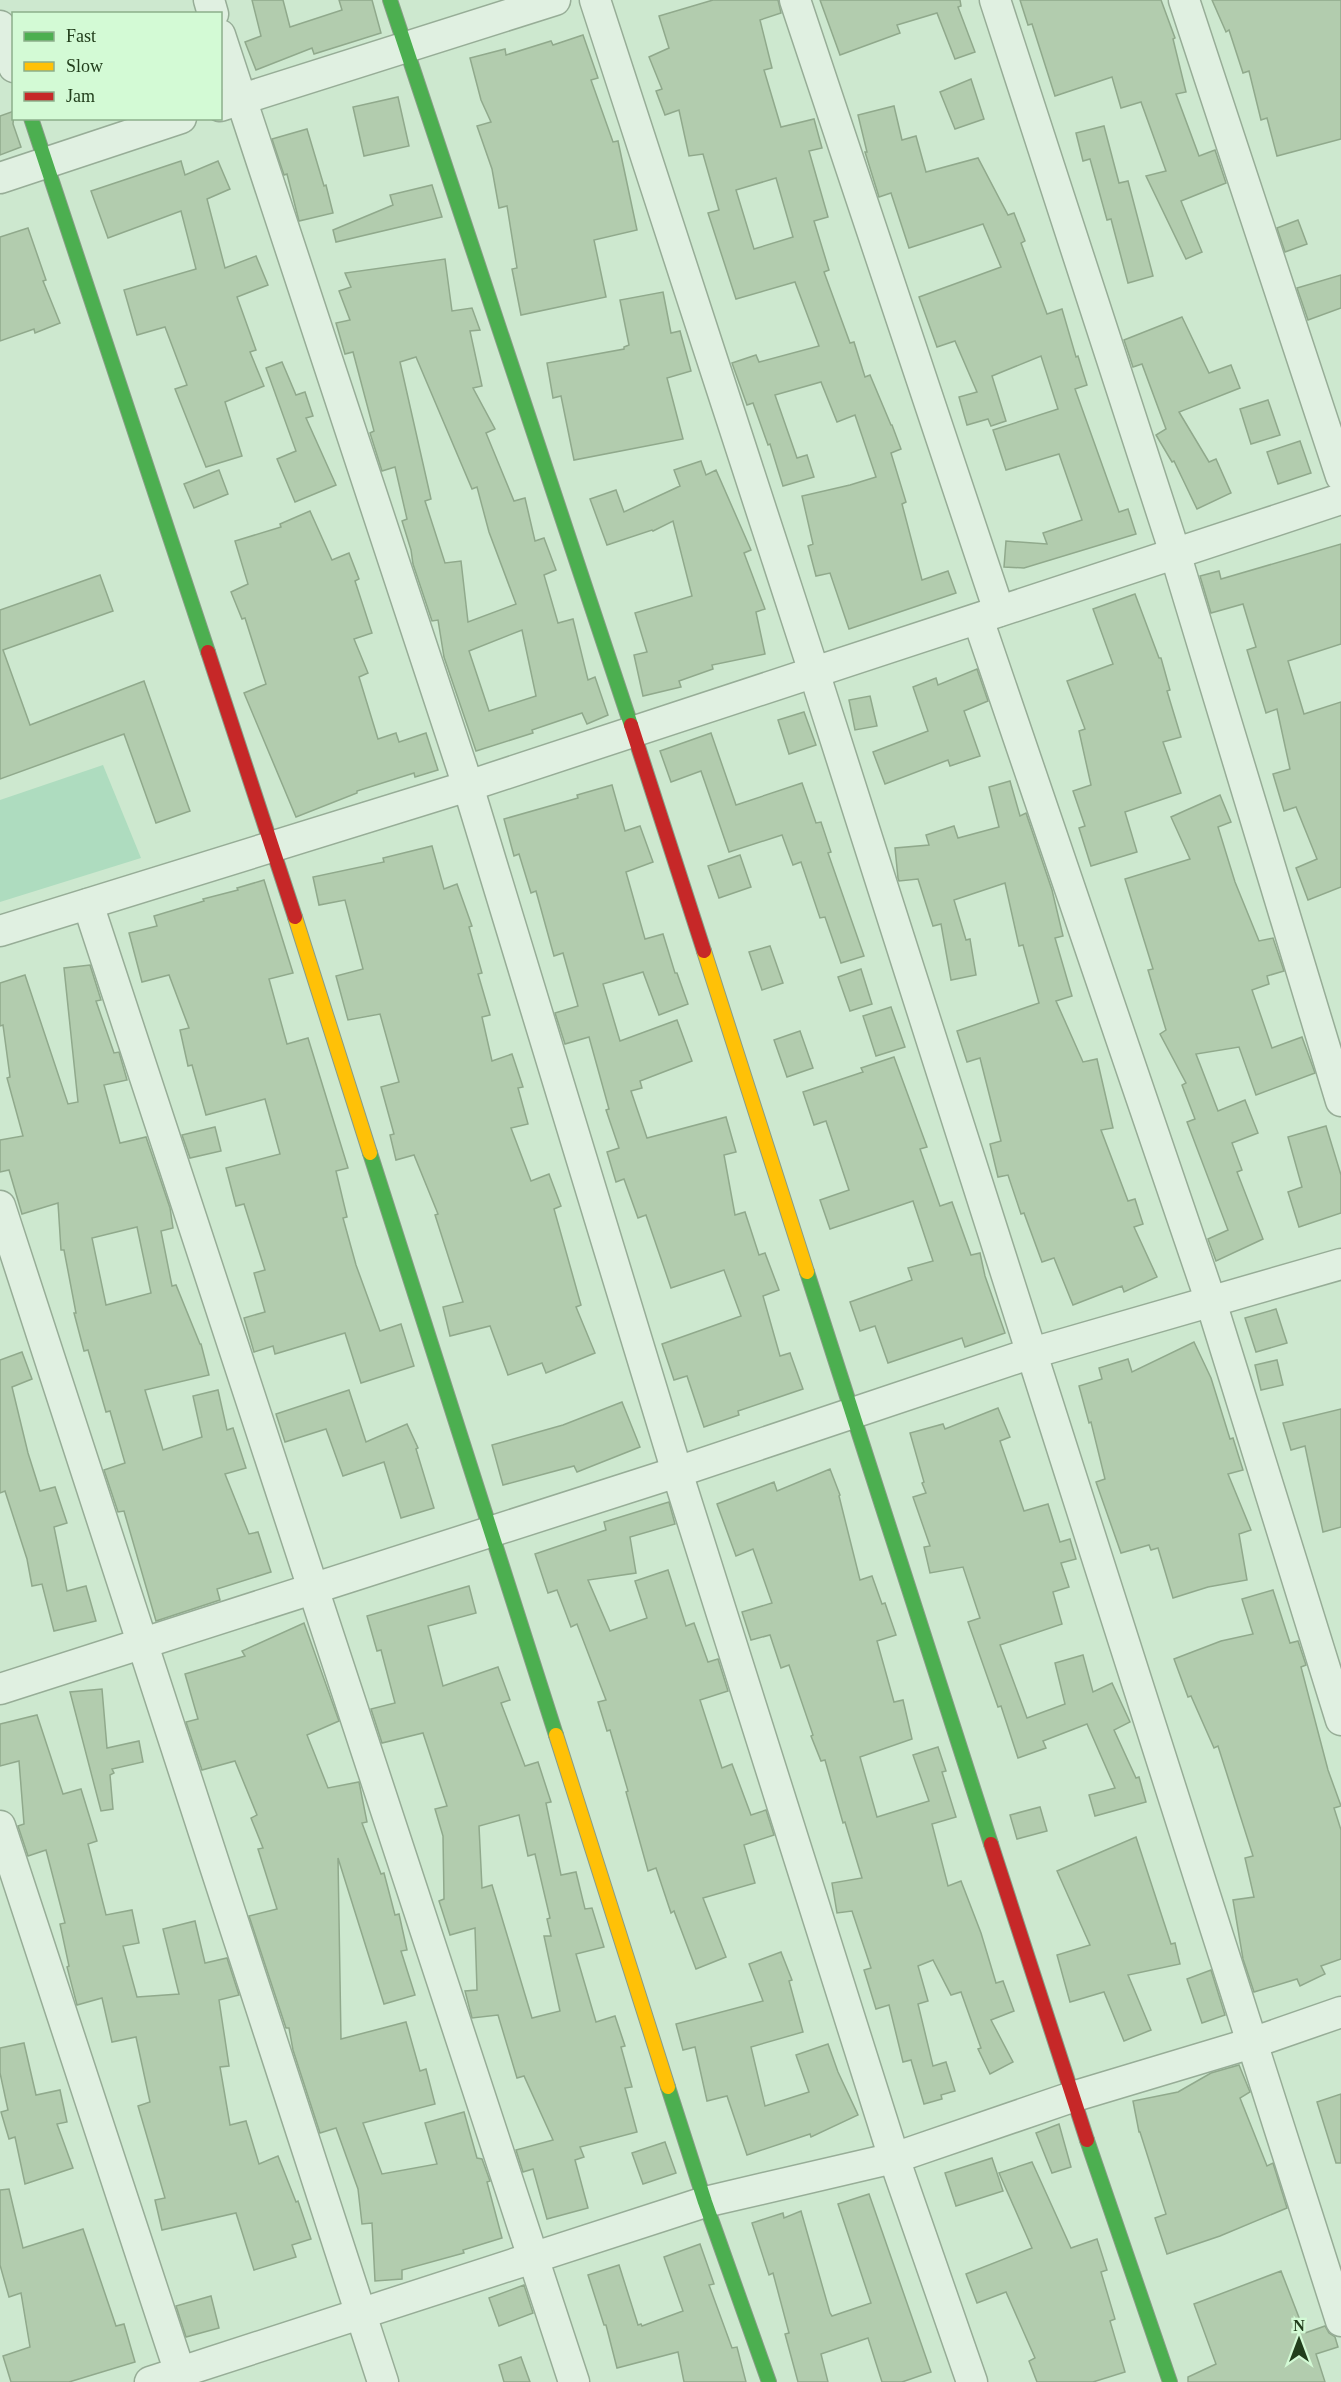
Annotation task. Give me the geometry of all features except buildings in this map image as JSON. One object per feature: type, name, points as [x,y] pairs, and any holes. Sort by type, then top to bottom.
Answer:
[{"type":"street","points":[[390,0],[633,732],[1072,2097],[1170,2382]]},
{"type":"street","points":[[231,102],[555,0]]},
{"type":"street","points":[[595,0],[814,672],[1341,2321]]},
{"type":"street","points":[[795,0],[988,615],[1211,1302],[1341,1720]]},
{"type":"street","points":[[995,0],[1176,553],[1341,1101]]},
{"type":"street","points":[[1184,0],[1341,476]]},
{"type":"street","points":[[0,26],[12,61]]},
{"type":"street","points":[[222,47],[231,102],[468,786],[677,1472],[894,2158],[972,2382]]},
{"type":"street","points":[[32,120],[273,847],[705,2202],[769,2382]]},
{"type":"street","points":[[0,178],[175,120]]},
{"type":"street","points":[[0,932],[468,786],[1341,500]]},
{"type":"street","points":[[88,904],[574,2382]]},
{"type":"street","points":[[0,1206],[383,2382]]},
{"type":"street","points":[[0,1689],[677,1472],[1032,1353],[1341,1264]]},
{"type":"street","points":[[0,1826],[181,2377]]},
{"type":"street","points":[[150,2382],[181,2377],[360,2314],[705,2202],[894,2158],[1072,2097],[1252,2043],[1341,2012]]},
{"type":"green space","points":[[103,765],[141,858],[0,902],[0,800]]},
{"type":"traffic: fast","points":[[390,0],[631,725]]},
{"type":"traffic: fast","points":[[32,120],[208,652]]},
{"type":"traffic: fast","points":[[370,1153],[556,1735]]},
{"type":"traffic: fast","points":[[807,1272],[991,1844]]},
{"type":"traffic: fast","points":[[668,2087],[705,2202],[769,2382]]},
{"type":"traffic: fast","points":[[1087,2140],[1170,2382]]},
{"type":"traffic: slow","points":[[295,917],[370,1153]]},
{"type":"traffic: slow","points":[[704,951],[807,1272]]},
{"type":"traffic: slow","points":[[556,1735],[668,2087]]},
{"type":"traffic: jam","points":[[208,652],[295,917]]},
{"type":"traffic: jam","points":[[631,725],[704,951]]},
{"type":"traffic: jam","points":[[991,1844],[1087,2140]]}]
